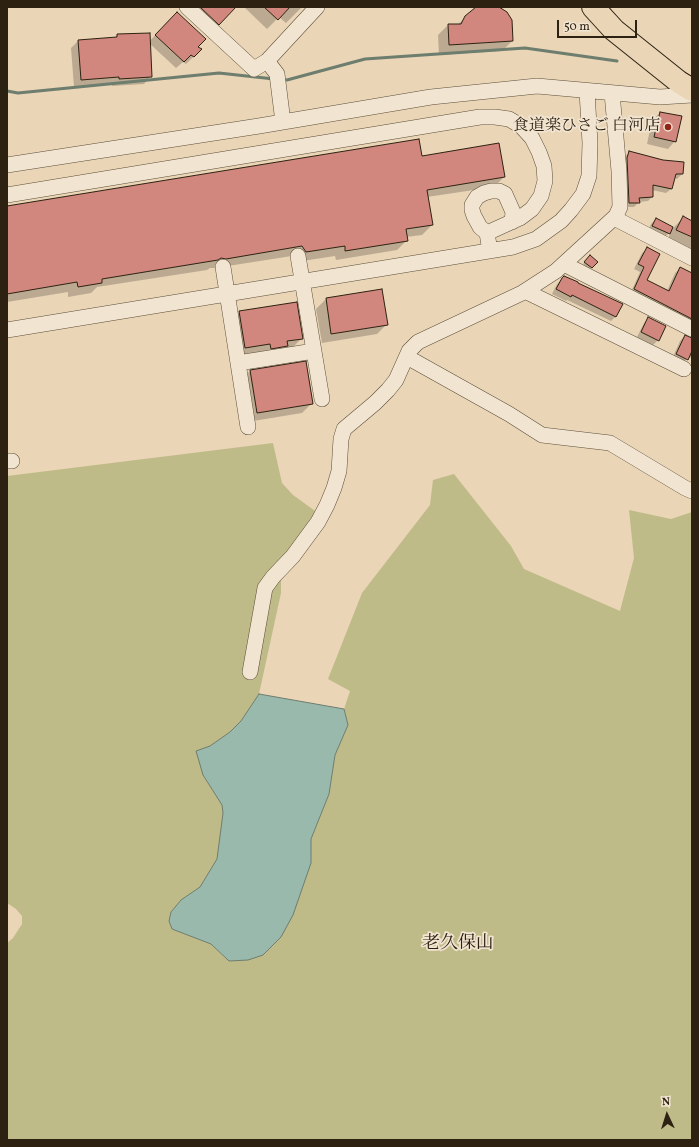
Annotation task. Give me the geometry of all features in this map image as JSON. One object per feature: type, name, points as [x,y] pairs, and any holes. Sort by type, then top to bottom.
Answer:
[{"type":"highway","points":[[593,7],[614,30],[679,82],[692,90]]},
{"type":"street","points":[[187,7],[254,69],[267,61],[317,7]]},
{"type":"street","points":[[267,61],[277,74],[283,122]]},
{"type":"street","points":[[7,165],[283,122],[431,97],[537,86],[660,97],[692,95]]},
{"type":"street","points":[[7,330],[490,251],[513,247],[536,239],[561,222],[583,194],[589,176],[590,143],[587,91]]},
{"type":"street","points":[[250,672],[265,588],[294,556],[318,522],[327,505],[339,471],[341,439],[344,428],[376,403],[388,390],[396,380],[410,351],[418,342],[525,291],[556,271],[616,216],[620,207],[619,171],[612,93]]},
{"type":"street","points":[[7,195],[480,117],[495,117],[509,119],[521,126],[532,138],[544,166],[545,181],[541,196],[532,209],[520,218],[488,233]]},
{"type":"street","points":[[490,251],[488,233],[480,227],[472,210],[472,205],[477,197],[491,190],[499,191],[505,194],[513,212],[512,222]]},
{"type":"street","points":[[614,218],[692,258]]},
{"type":"street","points":[[298,256],[322,400]]},
{"type":"street","points":[[564,264],[692,329]]},
{"type":"street","points":[[223,267],[248,427]]},
{"type":"street","points":[[525,291],[684,369]]},
{"type":"street","points":[[238,363],[314,351]]},
{"type":"street","points":[[407,357],[542,434],[610,443],[685,488],[692,490]]},
{"type":"shaded area","points":[[273,443],[282,483],[293,495],[318,513],[281,563],[281,593],[259,694],[241,721],[230,732],[210,746],[203,775],[222,805],[223,813],[217,859],[200,887],[181,900],[171,912],[169,921],[172,929],[211,944],[229,961],[311,863],[311,839],[329,794],[335,755],[348,725],[344,709],[350,691],[328,679],[362,593],[430,505],[433,480],[454,474],[511,546],[524,569],[620,611],[634,558],[629,510],[671,519],[692,512],[692,1140],[7,1140],[7,943],[13,938],[22,924],[22,916],[16,909],[7,903],[7,476]]},
{"type":"shaded area","points":[[259,694],[344,709],[348,725],[335,755],[329,794],[311,839],[311,863],[293,915],[281,937],[263,955],[248,960],[229,961],[211,944],[172,929],[169,921],[171,912],[181,900],[200,887],[217,859],[223,813],[222,805],[203,775],[196,751],[210,746],[230,732],[241,721]]},
{"type":"building","points":[[200,7],[236,7],[219,25]]},
{"type":"building","points":[[264,7],[290,7],[278,20]]},
{"type":"building","points":[[476,7],[499,7],[507,12],[512,20],[513,41],[449,45],[448,24],[461,24],[465,16]]},
{"type":"building","points":[[177,12],[206,39],[198,47],[202,49],[194,57],[191,55],[184,62],[155,35]]},
{"type":"building","points":[[150,33],[152,77],[119,79],[119,77],[81,80],[78,40],[117,37],[117,34]]},
{"type":"building","points":[[660,112],[682,116],[676,142],[654,137]]},
{"type":"building","points":[[419,139],[422,156],[499,143],[505,177],[427,190],[433,225],[406,229],[408,241],[345,251],[345,246],[306,252],[302,246],[226,259],[221,258],[218,260],[102,279],[102,283],[78,287],[77,282],[7,294],[7,206]]},
{"type":"building","points":[[629,151],[663,160],[684,162],[683,174],[676,174],[672,189],[653,185],[653,197],[639,198],[640,203],[629,203],[627,158]]},
{"type":"building","points":[[683,216],[692,221],[692,237],[676,230]]},
{"type":"building","points":[[656,218],[673,227],[670,234],[652,226]]},
{"type":"building","points":[[647,247],[660,254],[647,280],[669,291],[680,267],[692,273],[692,319],[634,289],[644,267],[638,264]]},
{"type":"building","points":[[590,255],[598,262],[592,268],[584,262]]},
{"type":"building","points":[[564,276],[623,304],[616,317],[572,295],[571,297],[556,289]]},
{"type":"building","points":[[382,289],[388,325],[331,334],[326,298]]},
{"type":"building","points":[[297,302],[303,339],[287,341],[288,346],[271,349],[270,344],[245,348],[239,311]]},
{"type":"building","points":[[648,317],[666,326],[659,341],[641,332]]},
{"type":"building","points":[[685,335],[692,338],[692,351],[688,360],[676,354]]},
{"type":"building","points":[[306,361],[313,404],[257,413],[250,370]]},
{"type":"waterway","points":[[281,80],[287,80],[365,59],[525,48],[617,61]]},
{"type":"waterway","points":[[7,91],[18,93],[219,73],[274,79]]},
{"type":"place","name":"食道楽ひさご 白河店","points":[[668,127]]},
{"type":"district","name":"老久保山","points":[[458,945]]}]
